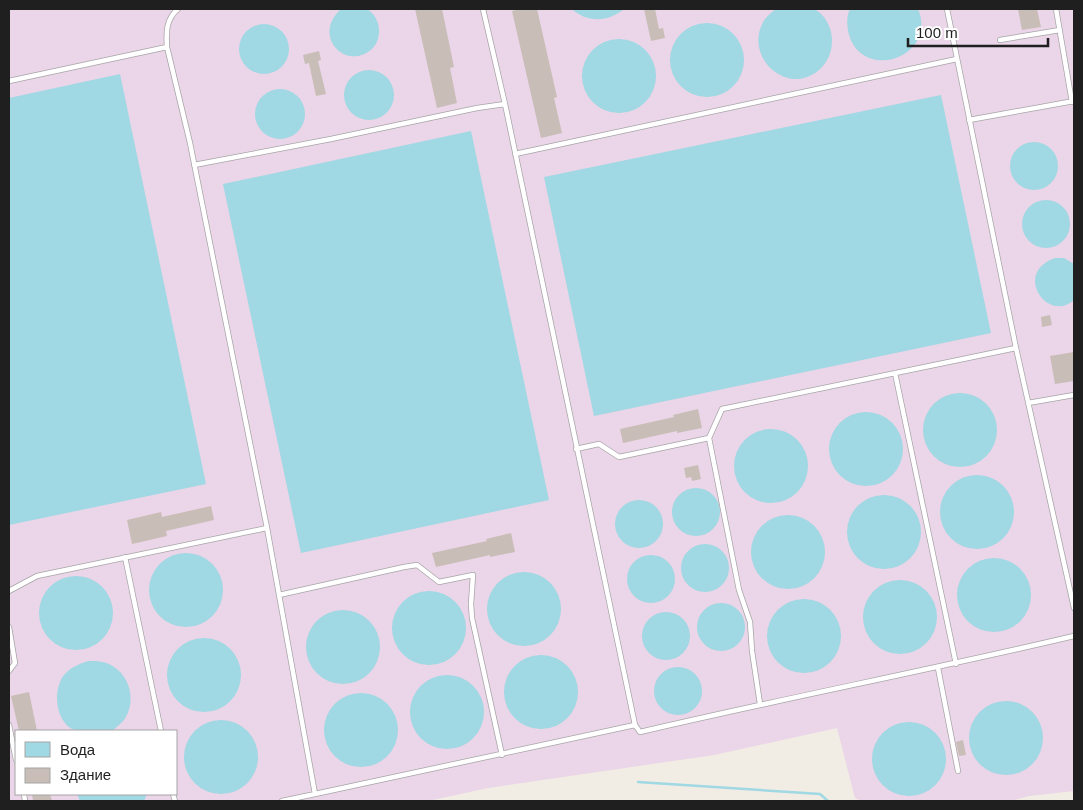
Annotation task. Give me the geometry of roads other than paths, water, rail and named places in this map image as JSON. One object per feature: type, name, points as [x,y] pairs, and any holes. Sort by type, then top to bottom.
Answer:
[{"type":"lane","points":[[178,9],[170,16],[166,33],[167,47],[194,166],[266,528],[315,794]]},
{"type":"lane","points":[[483,9],[505,104],[635,725],[640,732],[760,704],[938,668],[1074,636]]},
{"type":"lane","points":[[947,9],[1016,348],[1074,608]]},
{"type":"lane","points":[[969,120],[1073,101],[1056,9]]},
{"type":"lane","points":[[1000,40],[1060,30]]},
{"type":"lane","points":[[9,81],[167,47]]},
{"type":"lane","points":[[515,154],[957,59]]},
{"type":"lane","points":[[194,166],[477,108],[505,104]]},
{"type":"lane","points":[[760,704],[752,652],[750,622],[739,590],[708,438],[722,409],[1016,348]]},
{"type":"lane","points":[[895,373],[956,664]]},
{"type":"lane","points":[[1028,404],[1074,395]]},
{"type":"lane","points":[[576,448],[599,444],[619,457],[708,438]]},
{"type":"lane","points":[[9,592],[37,576],[266,528]]},
{"type":"lane","points":[[125,557],[161,730]]},
{"type":"lane","points":[[279,595],[417,565],[439,582],[473,575],[472,618],[502,754]]},
{"type":"lane","points":[[9,627],[15,663],[9,671]]},
{"type":"lane","points":[[938,668],[958,771]]},
{"type":"lane","points":[[9,725],[15,755]]},
{"type":"lane","points":[[282,801],[635,725]]},
{"type":"water","points":[[341,9],[367,9],[376,18],[379,34],[372,49],[362,55],[352,56],[343,54],[336,48],[331,40],[330,30],[333,19]]},
{"type":"water","points":[[572,9],[624,9],[612,16],[591,19],[578,14]]},
{"type":"water","points":[[776,9],[814,9],[825,18],[829,26],[832,40],[829,56],[819,70],[807,77],[794,79],[782,76],[771,68],[763,58],[759,46],[759,33],[765,19]]},
{"type":"water","points":[[850,9],[918,9],[921,26],[918,40],[909,51],[897,58],[883,60],[869,58],[857,50],[849,35],[847,22]]},
{"type":"water","points":[[707,23],[728,29],[738,39],[744,60],[738,81],[728,91],[707,97],[686,91],[676,81],[670,60],[676,39],[686,29]]},
{"type":"water","points":[[259,24],[269,24],[282,31],[289,44],[289,54],[282,67],[269,74],[259,74],[250,70],[243,63],[239,54],[239,44],[243,35],[250,28]]},
{"type":"water","points":[[619,39],[640,45],[650,55],[656,76],[650,97],[640,107],[619,113],[598,107],[588,97],[582,76],[588,55],[598,45]]},
{"type":"water","points":[[364,70],[374,70],[387,77],[394,90],[394,100],[387,113],[374,120],[364,120],[355,116],[348,109],[344,100],[344,90],[348,81],[355,74]]},
{"type":"water","points":[[120,74],[206,484],[9,525],[9,98]]},
{"type":"water","points":[[275,89],[285,89],[298,96],[305,109],[305,119],[298,132],[285,139],[275,139],[266,135],[259,128],[255,119],[255,109],[259,100],[266,93]]},
{"type":"water","points":[[941,95],[991,333],[594,416],[544,177]]},
{"type":"water","points":[[471,131],[549,500],[301,553],[223,184]]},
{"type":"water","points":[[1034,142],[1043,144],[1051,149],[1056,157],[1058,166],[1056,175],[1051,183],[1043,188],[1034,190],[1025,188],[1017,183],[1012,175],[1010,166],[1012,157],[1017,149],[1025,144]]},
{"type":"water","points":[[1046,200],[1055,202],[1063,207],[1068,215],[1070,224],[1068,233],[1063,241],[1055,246],[1046,248],[1037,246],[1029,241],[1024,233],[1022,224],[1024,215],[1029,207],[1037,202]]},
{"type":"water","points":[[1055,258],[1064,258],[1074,264],[1074,300],[1064,306],[1054,306],[1045,301],[1039,294],[1035,284],[1036,274],[1042,265]]},
{"type":"water","points":[[960,393],[981,399],[991,409],[997,430],[991,451],[981,461],[960,467],[939,461],[929,451],[923,430],[929,409],[939,399]]},
{"type":"water","points":[[866,412],[887,418],[897,428],[903,449],[897,470],[887,480],[866,486],[845,480],[835,470],[829,449],[835,428],[845,418]]},
{"type":"water","points":[[771,429],[792,435],[802,445],[808,466],[802,487],[792,497],[771,503],[750,497],[740,487],[734,466],[740,445],[750,435]]},
{"type":"water","points":[[977,475],[998,481],[1008,491],[1014,512],[1008,533],[998,543],[977,549],[956,543],[946,533],[940,512],[946,491],[956,481]]},
{"type":"water","points":[[696,488],[705,490],[713,495],[718,503],[720,512],[718,521],[713,529],[705,534],[696,536],[687,534],[679,529],[674,521],[672,512],[674,503],[679,495],[687,490]]},
{"type":"water","points":[[884,495],[905,501],[915,511],[921,532],[915,553],[905,563],[884,569],[863,563],[853,553],[847,532],[853,511],[863,501]]},
{"type":"water","points":[[639,500],[648,502],[656,507],[661,515],[663,524],[661,533],[656,541],[648,546],[639,548],[630,546],[622,541],[617,533],[615,524],[617,515],[622,507],[630,502]]},
{"type":"water","points":[[788,515],[809,521],[819,531],[825,552],[819,573],[809,583],[788,589],[767,583],[757,573],[751,552],[757,531],[767,521]]},
{"type":"water","points":[[705,544],[714,546],[722,551],[727,559],[729,568],[727,577],[722,585],[714,590],[705,592],[696,590],[688,585],[683,577],[681,568],[683,559],[688,551],[696,546]]},
{"type":"water","points":[[186,553],[207,559],[217,569],[223,590],[217,611],[207,621],[186,627],[165,621],[155,611],[149,590],[155,569],[165,559]]},
{"type":"water","points":[[651,555],[660,557],[668,562],[673,570],[675,579],[673,588],[668,596],[660,601],[651,603],[642,601],[634,596],[629,588],[627,579],[629,570],[634,562],[642,557]]},
{"type":"water","points":[[994,558],[1015,564],[1025,574],[1031,595],[1025,616],[1015,626],[994,632],[973,626],[963,616],[957,595],[963,574],[973,564]]},
{"type":"water","points":[[524,572],[545,578],[555,588],[561,609],[555,630],[545,640],[524,646],[503,640],[493,630],[487,609],[493,588],[503,578]]},
{"type":"water","points":[[76,576],[97,582],[107,592],[113,613],[107,634],[97,644],[76,650],[55,644],[45,634],[39,613],[45,592],[55,582]]},
{"type":"water","points":[[900,580],[921,586],[931,596],[937,617],[931,638],[921,648],[900,654],[879,648],[869,638],[863,617],[869,596],[879,586]]},
{"type":"water","points":[[429,591],[450,597],[460,607],[466,628],[460,649],[450,659],[429,665],[408,659],[398,649],[392,628],[398,607],[408,597]]},
{"type":"water","points":[[804,599],[825,605],[835,615],[841,636],[835,657],[825,667],[804,673],[783,667],[773,657],[767,636],[773,615],[783,605]]},
{"type":"water","points":[[721,603],[730,605],[738,610],[743,618],[745,627],[743,636],[738,644],[730,649],[721,651],[712,649],[704,644],[699,636],[697,627],[699,618],[704,610],[712,605]]},
{"type":"water","points":[[343,610],[364,616],[374,626],[380,647],[374,668],[364,678],[343,684],[322,678],[312,668],[306,647],[312,626],[322,616]]},
{"type":"water","points":[[666,612],[675,614],[683,619],[688,627],[690,636],[688,645],[683,653],[675,658],[666,660],[657,658],[649,653],[644,645],[642,636],[644,627],[649,619],[657,614]]},
{"type":"water","points":[[204,638],[225,644],[235,654],[241,675],[235,696],[225,706],[204,712],[183,706],[173,696],[167,675],[173,654],[183,644]]},
{"type":"water","points":[[541,655],[562,661],[572,671],[578,692],[572,713],[562,723],[541,729],[520,723],[510,713],[504,692],[510,671],[520,661]]},
{"type":"water","points":[[88,661],[111,665],[120,672],[128,684],[131,699],[128,713],[123,721],[113,730],[75,730],[64,722],[60,715],[57,698],[60,681],[69,670]]},
{"type":"water","points":[[678,667],[687,669],[695,674],[700,682],[702,691],[700,700],[695,708],[687,713],[678,715],[669,713],[661,708],[656,700],[654,691],[656,682],[661,674],[669,669]]},
{"type":"water","points":[[447,675],[468,681],[478,691],[484,712],[478,733],[468,743],[447,749],[426,743],[416,733],[410,712],[416,691],[426,681]]},
{"type":"water","points":[[361,693],[382,699],[392,709],[398,730],[392,751],[382,761],[361,767],[340,761],[330,751],[324,730],[330,709],[340,699]]},
{"type":"water","points":[[1006,701],[1027,707],[1037,717],[1043,738],[1037,759],[1027,769],[1006,775],[985,769],[975,759],[969,738],[975,717],[985,707]]},
{"type":"water","points":[[221,720],[242,726],[252,736],[258,757],[252,778],[242,788],[221,794],[200,788],[190,778],[184,757],[190,736],[200,726]]},
{"type":"water","points":[[909,722],[930,728],[940,738],[946,759],[940,780],[930,790],[909,796],[888,790],[878,780],[872,759],[878,738],[888,728]]},
{"type":"water","points":[[77,795],[147,795],[144,801],[80,801]]},
{"type":"waterway","points":[[638,782],[820,794],[828,801]]}]
